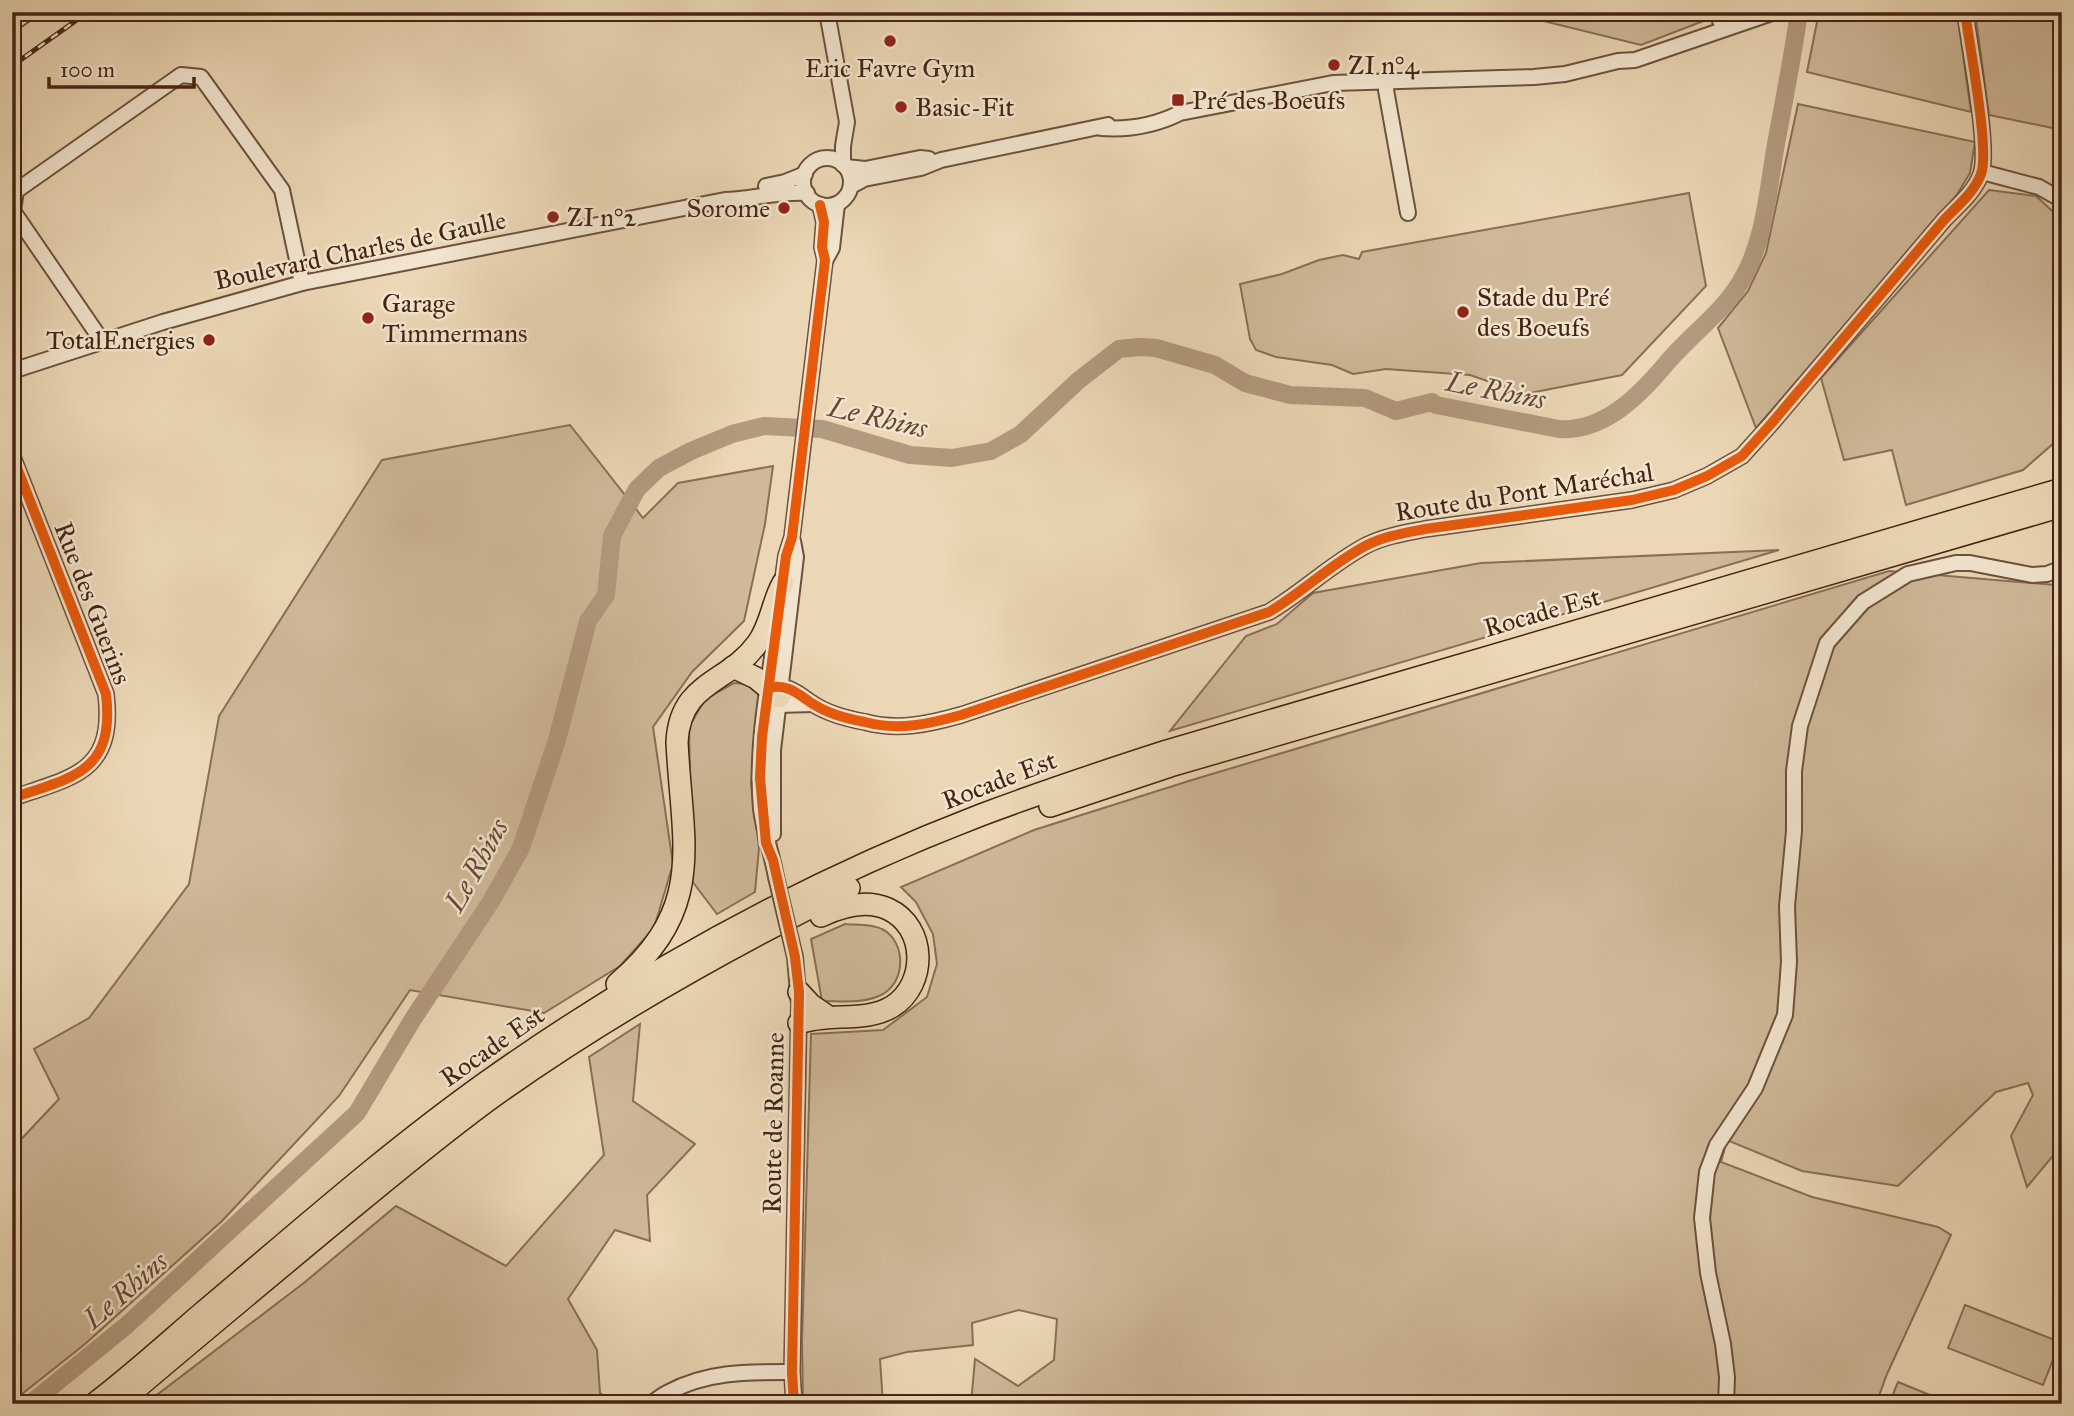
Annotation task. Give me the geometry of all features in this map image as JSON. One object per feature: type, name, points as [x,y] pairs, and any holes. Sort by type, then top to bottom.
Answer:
[{"type":"highway","name":"Rocade Est","points":[[118,1404],[434,1141],[572,1043],[685,973],[771,926],[884,871],[1075,796],[2031,507],[2062,489]]},
{"type":"highway","name":"Rocade Est","points":[[94,1404],[415,1137],[488,1082],[598,1007],[666,966],[768,911],[881,858],[967,821],[1167,751],[2031,507],[2062,506]]},
{"type":"highway","points":[[598,1007],[604,995],[654,948],[674,912],[680,894],[684,852],[677,742],[684,710],[694,695],[733,667],[759,641],[774,598],[783,583]]},
{"type":"highway","points":[[733,667],[744,670],[775,694]]},
{"type":"highway","points":[[685,973],[710,970],[846,906],[874,905],[898,915],[907,924],[919,959],[912,986],[894,1006],[882,1012],[858,1016],[827,1016],[799,1023]]},
{"type":"highway","points":[[799,992],[827,1016]]},
{"type":"street","points":[[12,24],[29,12]]},
{"type":"street","points":[[827,12],[847,122],[843,146],[845,166]]},
{"type":"street","points":[[1618,61],[1631,53],[1745,12]]},
{"type":"street","points":[[851,186],[864,179],[921,168],[941,160],[1101,128],[1120,129],[1166,120],[1180,113],[1334,83],[1565,74],[1644,57],[1775,12]]},
{"type":"street","points":[[1965,12],[1983,145],[1982,172],[2039,187],[2062,201]]},
{"type":"street","points":[[102,341],[13,211],[16,191],[181,75],[201,77],[282,190],[302,283]]},
{"type":"street","points":[[1387,80],[1386,90],[1408,212]]},
{"type":"street","points":[[824,159],[835,141],[842,102]]},
{"type":"street","points":[[845,166],[865,169],[920,158],[941,160]]},
{"type":"street","points":[[834,159],[845,166],[850,173],[851,186],[848,195],[837,204],[820,205],[813,202],[803,182],[813,163],[834,159]]},
{"type":"street","name":"Route du Pont Maréchal","points":[[775,694],[813,704],[865,723],[889,726],[923,725],[961,715],[1269,612],[1297,595],[1341,561],[1390,536],[1632,500],[1674,490],[1707,476],[1742,456],[1935,231],[1970,194],[1982,172]]},
{"type":"street","name":"Boulevard Charles de Gaulle","points":[[725,200],[744,190],[785,182],[805,174]]},
{"type":"street","name":"Boulevard Charles de Gaulle","points":[[12,371],[102,341],[302,283],[725,200],[786,192],[807,194]]},
{"type":"street","points":[[825,260],[832,248],[837,204]]},
{"type":"street","points":[[775,694],[786,556],[792,537],[801,471],[825,260],[822,247],[824,222],[820,205]]},
{"type":"street","name":"Rue des Guerins","points":[[12,455],[106,694],[108,717],[107,737],[95,759],[73,778],[12,799]]},
{"type":"street","points":[[775,694],[796,557],[792,537]]},
{"type":"street","points":[[1726,1404],[1727,1377],[1723,1344],[1708,1273],[1702,1218],[1707,1172],[1717,1145],[1755,1088],[1784,1015],[1789,962],[1787,906],[1794,831],[1794,771],[1800,726],[1827,643],[1863,602],[1908,574],[1956,563],[1970,563],[2032,575],[2048,574],[2062,568]]},
{"type":"street","name":"Route de Roanne","points":[[775,694],[773,860],[799,992],[792,1373],[794,1404]]},
{"type":"street","points":[[655,1402],[668,1392],[706,1377],[736,1372],[792,1373]]},
{"type":"shaded area","points":[[1507,12],[1727,12],[1641,45]]},
{"type":"shaded area","points":[[1819,12],[1957,12],[1971,112],[1807,72]]},
{"type":"shaded area","points":[[1975,12],[2062,12],[2062,130],[1989,115]]},
{"type":"shaded area","points":[[1798,104],[1975,142],[1970,173],[1956,196],[1756,428],[1718,328],[1748,291],[1766,253]]},
{"type":"shaded area","points":[[1989,190],[2036,196],[2062,220],[2062,436],[2023,470],[1906,505],[1892,450],[1844,460],[1821,378]]},
{"type":"shaded area","name":"Stade du Pré des Boeufs","points":[[1689,193],[1706,286],[1622,375],[1525,394],[1470,375],[1386,369],[1353,374],[1332,365],[1276,357],[1256,350],[1250,339],[1240,284],[1343,255],[1359,259],[1362,252]]},
{"type":"shaded area","points":[[570,425],[643,518],[678,483],[773,466],[765,524],[744,621],[692,672],[653,727],[673,864],[654,928],[620,966],[544,1013],[410,990],[339,1096],[222,1221],[85,1344],[12,1402],[12,1149],[59,1099],[34,1049],[89,1018],[189,884],[219,716],[382,460]]},
{"type":"shaded area","points":[[1779,550],[1170,731],[1246,636],[1277,624],[1313,593],[1481,563]]},
{"type":"shaded area","points":[[1889,571],[2056,585],[2062,591],[2062,1145],[2027,1187],[2011,1136],[2033,1095],[2028,1083],[1996,1092],[1898,1186],[1802,1171],[1727,1140],[1721,1162],[1812,1197],[1938,1227],[1951,1235],[1887,1374],[1876,1404],[971,1404],[975,1359],[1018,1386],[1054,1360],[1057,1319],[1019,1310],[972,1323],[973,1345],[907,1352],[880,1359],[883,1404],[803,1404],[802,1342],[811,1034],[883,1030],[927,997],[937,964],[933,934],[916,902],[901,887],[1034,830]]},
{"type":"shaded area","points":[[734,683],[747,684],[759,692],[751,783],[759,848],[755,892],[717,914],[692,881],[689,727],[705,699]]},
{"type":"shaded area","points":[[845,924],[874,926],[890,935],[899,952],[899,972],[889,989],[874,998],[822,1001],[811,939]]},
{"type":"shaded area","points":[[640,1024],[633,1101],[695,1144],[647,1195],[650,1241],[615,1230],[568,1299],[597,1350],[600,1393],[617,1404],[145,1404],[305,1282],[396,1206],[506,1266],[604,1155],[589,1057]]},
{"type":"shaded area","points":[[1965,1305],[2060,1342],[2043,1385],[1948,1348]]},
{"type":"shaded area","points":[[1898,1382],[1952,1404],[1889,1404]]},
{"type":"waterway","name":"Le Rhins","points":[[30,1404],[127,1325],[357,1113],[413,1019],[490,903],[521,848],[557,740],[588,621],[606,595],[612,536],[637,489],[659,468],[732,434],[764,426],[822,429],[910,455],[952,458],[991,451],[1021,434],[1079,380],[1119,349],[1140,347],[1156,348],[1215,365],[1245,383],[1290,395],[1365,398],[1396,411],[1432,402],[1436,405],[1559,429],[1590,425],[1605,419],[1643,389],[1724,305],[1740,283],[1755,251],[1764,215],[1799,12]]},
{"type":"railway","points":[[12,66],[88,12]]},
{"type":"cycle path","points":[[769,688],[788,688],[831,713],[877,725],[901,726],[937,721],[1269,612],[1342,560],[1381,539],[1425,529],[1632,500],[1674,490],[1707,476],[1742,456],[1978,181],[1983,161],[1983,143],[1965,12]]},
{"type":"cycle path","points":[[794,1404],[792,1372],[799,992],[795,957],[773,860],[766,843],[760,778],[762,737],[786,556],[792,537],[825,260],[822,247],[824,222],[820,205]]},
{"type":"cycle path","points":[[12,455],[106,694],[107,720],[104,740],[97,756],[86,767],[54,784],[12,798]]},
{"type":"place","name":"Eric Favre Gym","points":[[890,41]]},
{"type":"place","name":"ZI n°4","points":[[1334,65]]},
{"type":"place","name":"Pré des Boeufs","points":[[1178,100]]},
{"type":"place","name":"Basic-Fit","points":[[901,107]]},
{"type":"place","name":"Sorome","points":[[784,208]]},
{"type":"place","name":"ZI n°2","points":[[553,217]]},
{"type":"place","name":"Stade du Pré des Boeufs","points":[[1463,312]]},
{"type":"place","name":"Garage Timmermans","points":[[368,318]]},
{"type":"place","name":"TotalEnergies","points":[[209,340]]}]
